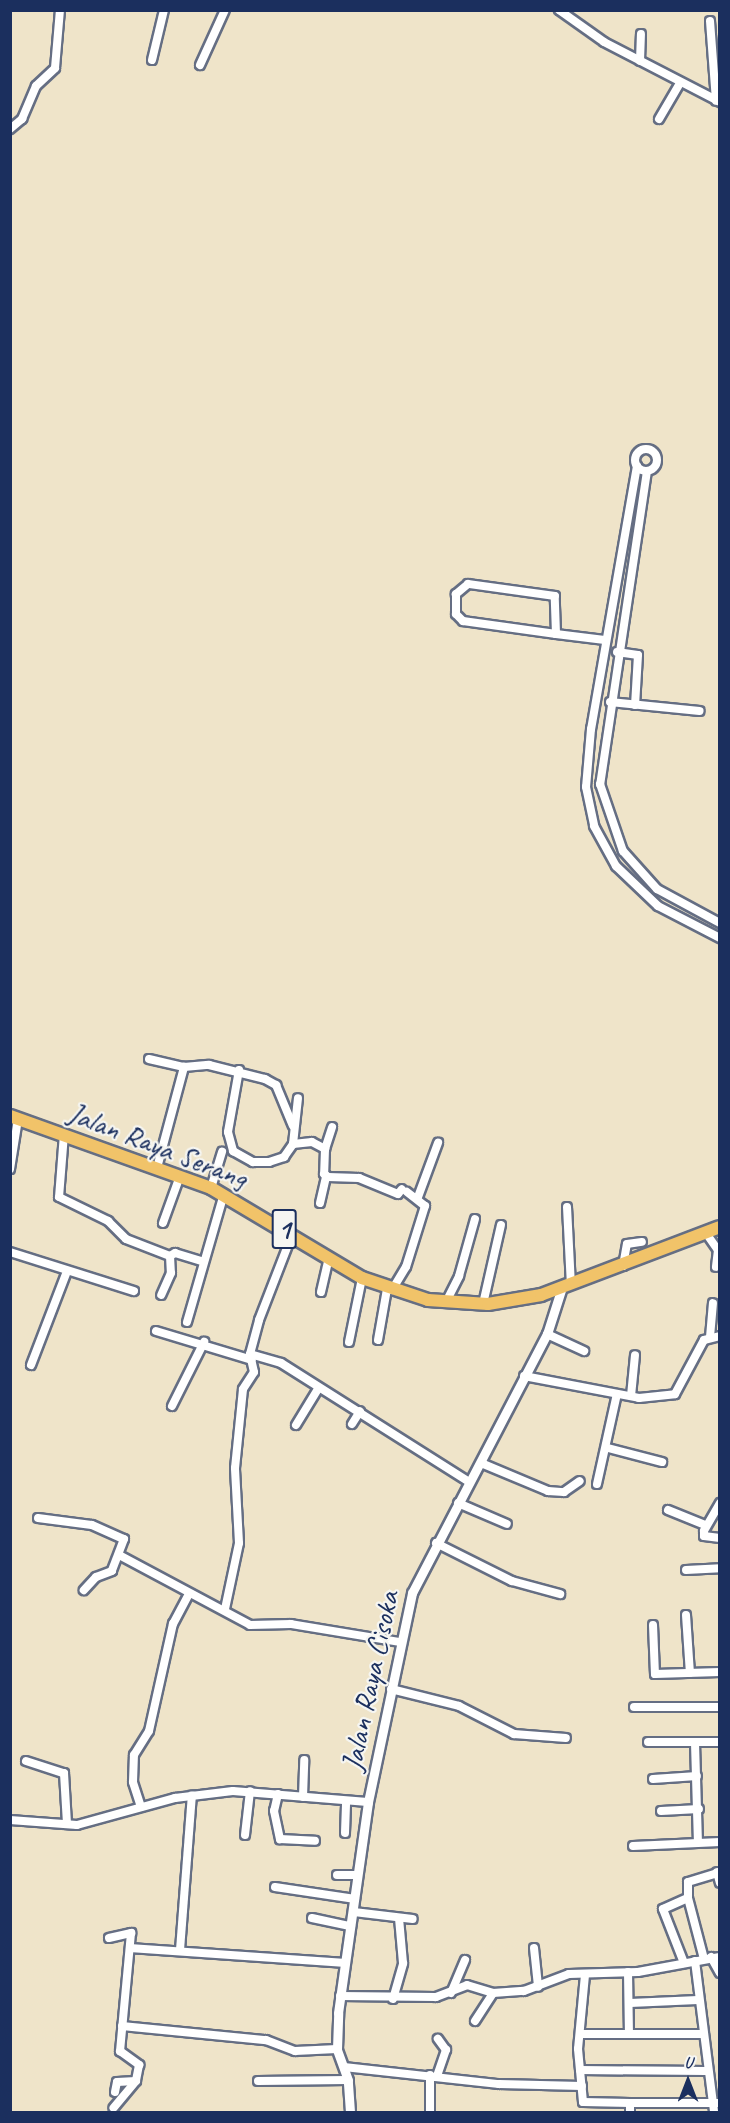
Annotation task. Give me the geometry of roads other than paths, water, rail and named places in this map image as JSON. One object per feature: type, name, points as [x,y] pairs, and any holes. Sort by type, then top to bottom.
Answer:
[{"type":"highway","name":"Jalan Raya Serang","points":[[14,1118],[211,1188],[362,1278],[389,1290],[446,1302],[483,1304],[566,1288],[720,1227]]},
{"type":"street","points":[[10,129],[22,119],[36,86],[55,68],[60,10]]},
{"type":"street","points":[[152,60],[164,10]]},
{"type":"street","points":[[200,65],[225,10]]},
{"type":"street","points":[[559,10],[640,61],[718,102]]},
{"type":"street","points":[[710,21],[718,102]]},
{"type":"street","points":[[640,61],[641,34]]},
{"type":"street","points":[[659,119],[680,83]]},
{"type":"street","points":[[720,923],[657,889],[623,851],[611,824],[600,766],[647,471],[658,462],[651,449],[638,452],[586,758],[594,826],[616,866],[658,906],[720,938]]},
{"type":"street","points":[[637,466],[647,471]]},
{"type":"street","points":[[556,634],[555,596],[468,584],[456,594],[456,614],[464,621],[556,634],[619,639]]},
{"type":"street","points":[[617,652],[638,655],[634,705]]},
{"type":"street","points":[[610,702],[700,711]]},
{"type":"street","points":[[685,920],[693,909]]},
{"type":"street","points":[[149,1059],[184,1067],[239,1070],[276,1086],[293,1126]]},
{"type":"street","points":[[157,1168],[184,1067]]},
{"type":"street","points":[[239,1070],[228,1132],[233,1151],[253,1162],[269,1162],[284,1157],[293,1144],[293,1126],[298,1098]]},
{"type":"street","points":[[10,1169],[14,1118]]},
{"type":"street","points":[[320,1203],[326,1176],[325,1149],[332,1127]]},
{"type":"street","points":[[64,1134],[62,1202],[108,1221],[126,1239],[170,1256]]},
{"type":"street","points":[[293,1144],[312,1142],[325,1149]]},
{"type":"street","points":[[378,1340],[389,1290],[423,1215],[418,1197],[438,1143]]},
{"type":"street","points":[[211,1188],[222,1152]]},
{"type":"street","points":[[163,1223],[180,1176]]},
{"type":"street","points":[[326,1176],[359,1178],[398,1194],[404,1190],[418,1197]]},
{"type":"street","points":[[187,1322],[224,1194]]},
{"type":"street","points":[[566,1288],[567,1207]]},
{"type":"street","points":[[446,1302],[459,1276],[475,1219]]},
{"type":"street","points":[[483,1304],[501,1225]]},
{"type":"street","points":[[706,1233],[718,1250],[716,1267]]},
{"type":"street","points":[[225,1610],[239,1543],[237,1427],[243,1389],[254,1372],[251,1357],[292,1235]]},
{"type":"street","points":[[622,1267],[627,1244],[642,1242]]},
{"type":"street","points":[[10,1252],[134,1291]]},
{"type":"street","points":[[170,1256],[175,1253],[204,1262]]},
{"type":"street","points":[[161,1295],[171,1273],[170,1256]]},
{"type":"street","points":[[321,1292],[329,1257]]},
{"type":"street","points":[[31,1365],[67,1271]]},
{"type":"street","points":[[349,1342],[362,1278]]},
{"type":"street","name":"Jalan Raya Cisoka","points":[[350,2112],[348,2080],[337,2049],[340,1996],[354,1912],[368,1802],[412,1593],[436,1543],[481,1463],[547,1334],[566,1288]]},
{"type":"street","points":[[524,1376],[631,1396],[675,1394],[710,1337],[713,1303]]},
{"type":"street","points":[[156,1331],[204,1342],[251,1357],[271,1358],[318,1389],[360,1411],[469,1482]]},
{"type":"street","points":[[547,1334],[584,1351]]},
{"type":"street","points":[[710,1337],[720,1336]]},
{"type":"street","points":[[172,1406],[204,1342]]},
{"type":"street","points":[[631,1396],[634,1355]]},
{"type":"street","points":[[296,1425],[318,1389]]},
{"type":"street","points":[[597,1484],[608,1449],[617,1394]]},
{"type":"street","points":[[352,1424],[360,1411]]},
{"type":"street","points":[[608,1449],[662,1462]]},
{"type":"street","points":[[481,1463],[548,1491],[564,1492],[579,1481]]},
{"type":"street","points":[[458,1503],[507,1524]]},
{"type":"street","points":[[720,1503],[705,1525],[704,1536],[720,1538]]},
{"type":"street","points":[[668,1510],[705,1525]]},
{"type":"street","points":[[38,1518],[108,1529],[124,1539],[121,1556],[112,1571],[96,1577],[84,1590]]},
{"type":"street","points":[[436,1543],[512,1581],[560,1594]]},
{"type":"street","points":[[121,1556],[177,1581],[189,1594],[256,1626],[291,1624],[400,1642]]},
{"type":"street","points":[[687,1570],[720,1568]]},
{"type":"street","points":[[141,1807],[133,1782],[134,1755],[149,1731],[173,1624],[189,1594]]},
{"type":"street","points":[[686,1615],[690,1673]]},
{"type":"street","points":[[653,1625],[655,1674],[720,1672]]},
{"type":"street","points":[[391,1689],[459,1706],[514,1734],[566,1738]]},
{"type":"street","points":[[634,1707],[720,1707]]},
{"type":"street","points":[[648,1742],[720,1742]]},
{"type":"street","points":[[695,1743],[699,1809],[698,1842]]},
{"type":"street","points":[[303,1797],[304,1760]]},
{"type":"street","points":[[26,1761],[59,1769],[67,1777],[67,1824]]},
{"type":"street","points":[[653,1779],[697,1776]]},
{"type":"street","points":[[10,1820],[86,1824],[141,1807],[192,1795],[250,1791],[346,1802],[368,1802]]},
{"type":"street","points":[[245,1835],[250,1791]]},
{"type":"street","points":[[278,1794],[274,1811],[280,1839],[315,1841]]},
{"type":"street","points":[[180,1950],[192,1795]]},
{"type":"street","points":[[345,1833],[346,1802]]},
{"type":"street","points":[[661,1811],[699,1809]]},
{"type":"street","points":[[633,1846],[720,1842]]},
{"type":"street","points":[[720,1883],[718,1872],[688,1882],[688,1898],[711,1958],[720,1973]]},
{"type":"street","points":[[337,1875],[358,1875]]},
{"type":"street","points":[[275,1887],[355,1899]]},
{"type":"street","points":[[684,1963],[663,1912],[688,1898]]},
{"type":"street","points":[[354,1912],[413,1919]]},
{"type":"street","points":[[312,1918],[351,1926]]},
{"type":"street","points":[[393,1999],[403,1964],[399,1918]]},
{"type":"street","points":[[109,1938],[129,1930],[130,1948],[120,2051],[139,2065],[136,2081],[113,2108]]},
{"type":"street","points":[[130,1948],[345,1963]]},
{"type":"street","points":[[534,1948],[538,1987]]},
{"type":"street","points":[[340,1996],[393,1999],[451,1993],[467,1985],[493,1993],[538,1987],[569,1974],[628,1972],[711,1958]]},
{"type":"street","points":[[451,1993],[465,1960]]},
{"type":"street","points":[[695,1961],[706,2070],[716,2103],[714,2112]]},
{"type":"street","points":[[628,1972],[629,2033]]},
{"type":"street","points":[[585,1975],[580,2070],[583,2102],[716,2103]]},
{"type":"street","points":[[475,2021],[493,1993]]},
{"type":"street","points":[[630,2003],[698,2000]]},
{"type":"street","points":[[122,2026],[266,2040],[295,2050],[337,2049]]},
{"type":"street","points":[[583,2034],[703,2034]]},
{"type":"street","points":[[430,2112],[434,2075],[446,2050],[438,2039]]},
{"type":"street","points":[[344,2067],[582,2086]]},
{"type":"street","points":[[580,2070],[706,2070]]},
{"type":"street","points":[[258,2081],[348,2080]]},
{"type":"street","points":[[115,2092],[117,2082],[136,2081]]},
{"type":"street","points":[[630,2103],[630,2112]]}]
